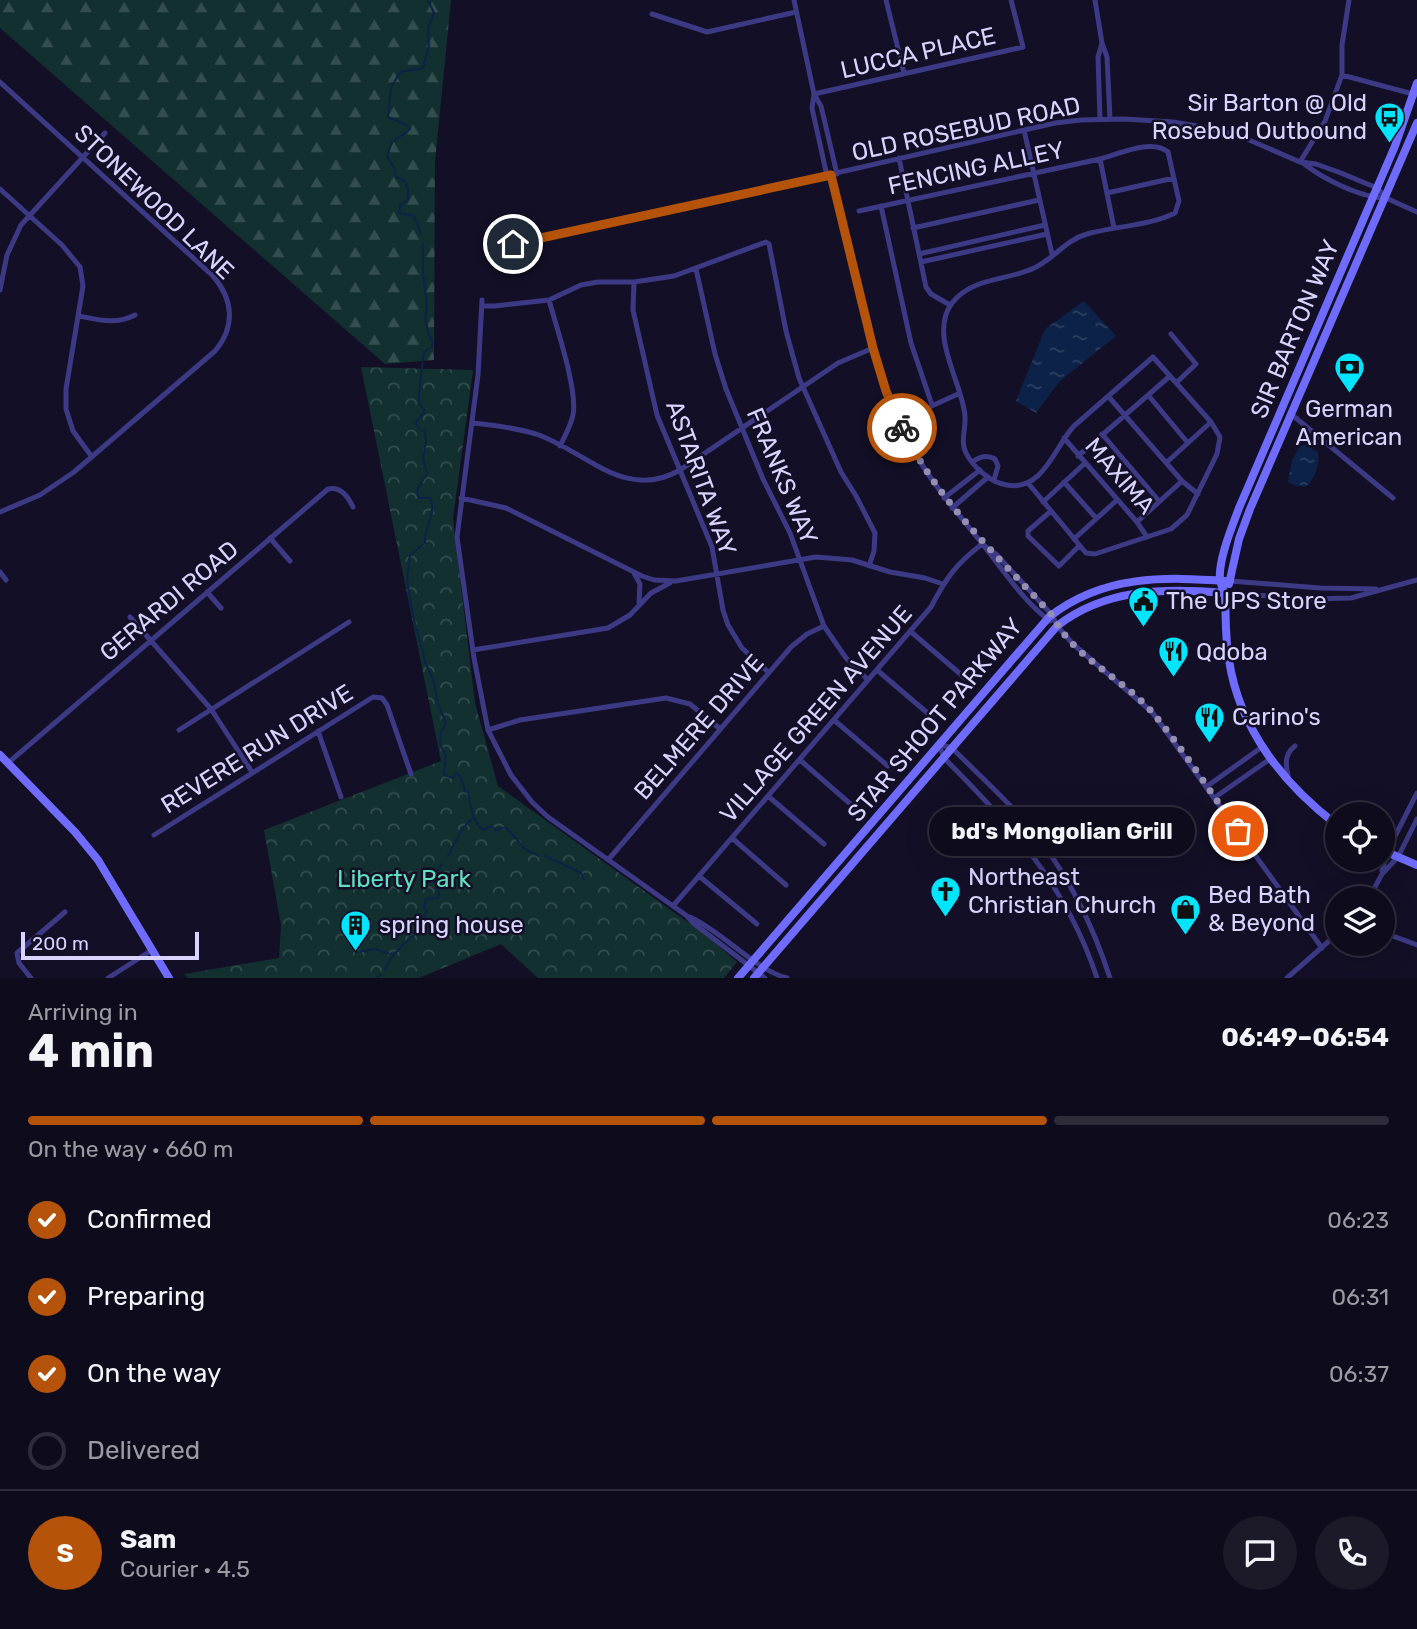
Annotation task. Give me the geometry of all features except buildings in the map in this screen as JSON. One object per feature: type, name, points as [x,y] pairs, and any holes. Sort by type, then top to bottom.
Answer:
[{"type":"main road","name":"SIR BARTON WAY","points":[[1225,581],[1232,527],[1407,118],[1417,83]]},
{"type":"main road","name":"SIR BARTON WAY","points":[[1225,581],[1244,524],[1417,123]]},
{"type":"main road","points":[[1225,581],[1226,640],[1235,686],[1270,759],[1289,783],[1325,816]]},
{"type":"main road","name":"STAR SHOOT PARKWAY","points":[[738,978],[1049,617],[1085,594],[1116,583],[1225,581]]},
{"type":"main road","name":"STAR SHOOT PARKWAY","points":[[760,974],[1057,626],[1091,604],[1131,593],[1225,593]]},
{"type":"main road","points":[[0,755],[90,850],[169,978]]},
{"type":"main road","points":[[1395,856],[1417,865]]},
{"type":"street","points":[[794,0],[814,94],[812,108],[832,175],[873,348],[886,391],[916,455],[952,508],[982,544],[996,554],[1073,644],[1152,712],[1322,948]]},
{"type":"street","points":[[886,0],[904,73]]},
{"type":"street","name":"LUCCA PLACE","points":[[814,94],[1023,47],[1011,0]]},
{"type":"street","points":[[1095,0],[1107,57],[1110,119]]},
{"type":"street","points":[[1300,162],[1325,121],[1342,75],[1342,46],[1349,0]]},
{"type":"street","points":[[652,14],[707,32],[796,12]]},
{"type":"street","points":[[1100,119],[1098,57],[1102,43]]},
{"type":"street","points":[[1342,75],[1415,95]]},
{"type":"street","name":"STONEWOOD LANE","points":[[0,82],[213,276],[225,292],[230,316],[226,335],[215,351],[92,457],[40,495],[0,512]]},
{"type":"street","name":"OLD ROSEBUD ROAD","points":[[513,244],[832,175],[1055,123],[1100,119],[1148,120],[1203,127],[1240,136],[1373,198],[1386,198]]},
{"type":"street","points":[[1024,130],[1052,254]]},
{"type":"street","points":[[0,290],[11,243],[29,215],[105,132]]},
{"type":"street","name":"FENCING ALLEY","points":[[859,211],[1160,146],[1168,152],[1174,178]]},
{"type":"street","points":[[899,158],[926,287],[931,294],[950,305]]},
{"type":"street","points":[[1100,159],[1114,228]]},
{"type":"street","name":"OLD ROSEBUD ROAD","points":[[1300,162],[1316,164],[1377,188],[1386,198],[1417,212]]},
{"type":"street","points":[[1028,483],[1079,546],[1086,553],[1095,554],[1171,529],[1187,515],[1217,454],[1220,437],[1211,422],[1153,357],[1074,426],[1064,438],[1054,459],[1028,483],[1011,486],[988,477],[972,462],[963,445],[965,416],[945,341],[945,324],[950,305],[978,284],[1024,272],[1044,262],[1074,238],[1175,213],[1179,201],[1174,178],[1107,193]]},
{"type":"street","points":[[0,188],[71,254],[80,267],[83,286],[68,375],[66,409],[73,431],[92,457]]},
{"type":"street","points":[[913,228],[1039,200]]},
{"type":"street","points":[[881,206],[911,343],[932,405]]},
{"type":"street","points":[[919,254],[1045,225]]},
{"type":"street","points":[[921,262],[1047,234]]},
{"type":"street","points":[[787,978],[760,974],[752,962],[721,935],[687,916],[548,817],[532,802],[507,769],[488,730],[459,557],[458,528],[478,375],[482,303],[549,300],[581,285],[667,277],[696,269],[762,243],[769,244],[786,331],[804,387],[841,472],[875,533],[874,551],[869,566]]},
{"type":"street","name":"FRANKS WAY","points":[[696,269],[715,355],[763,479],[790,533],[824,626],[846,658],[868,680]]},
{"type":"street","name":"ASTARITA WAY","points":[[634,282],[633,310],[657,415],[712,547],[723,610],[732,634],[742,648],[768,672]]},
{"type":"street","points":[[549,300],[574,405],[560,446]]},
{"type":"street","points":[[79,316],[112,322],[135,315]]},
{"type":"street","points":[[1171,334],[1196,365],[1176,383]]},
{"type":"street","points":[[472,423],[535,434],[635,481],[653,481],[680,470],[848,357],[873,348]]},
{"type":"street","points":[[1078,456],[1170,376]]},
{"type":"street","points":[[912,415],[958,394]]},
{"type":"street","points":[[1148,395],[1188,443]]},
{"type":"street","points":[[1108,396],[1182,481],[1198,494]]},
{"type":"street","points":[[1282,410],[1291,414],[1393,498]]},
{"type":"street","points":[[1167,463],[1211,422]]},
{"type":"street","points":[[1102,434],[1159,501]]},
{"type":"street","name":"MAXIMA","points":[[1064,438],[1147,537]]},
{"type":"street","points":[[972,462],[981,456],[995,459],[998,466],[995,480]]},
{"type":"street","points":[[1043,502],[1084,463]]},
{"type":"street","points":[[944,498],[980,470]]},
{"type":"street","points":[[952,508],[988,477]]},
{"type":"street","points":[[1137,522],[1182,481]]},
{"type":"street","points":[[1064,482],[1096,518]]},
{"type":"street","name":"GERARDI ROAD","points":[[8,763],[328,489],[344,493],[353,507]]},
{"type":"street","points":[[461,498],[499,506],[634,573],[654,580],[673,582]]},
{"type":"street","points":[[1074,539],[1117,500]]},
{"type":"street","points":[[1051,511],[1028,531],[1028,536],[1059,566],[1079,546]]},
{"type":"street","points":[[270,538],[290,561]]},
{"type":"street","name":"VILLAGE GREEN AVENUE","points":[[673,906],[931,607],[960,560],[982,544]]},
{"type":"street","points":[[473,650],[608,628],[622,621],[651,593],[673,582],[799,560],[837,558],[943,584]]},
{"type":"street","points":[[0,572],[6,580]]},
{"type":"street","points":[[634,573],[640,591],[638,606]]},
{"type":"street","name":"STAR SHOOT PARKWAY","points":[[1225,593],[1350,598],[1417,580]]},
{"type":"street","name":"STAR SHOOT PARKWAY","points":[[1225,581],[1379,589]]},
{"type":"street","points":[[207,592],[221,608]]},
{"type":"street","points":[[130,617],[211,709],[252,772]]},
{"type":"street","points":[[179,730],[349,622]]},
{"type":"street","name":"BELMERE DRIVE","points":[[608,860],[768,672],[799,640],[824,626]]},
{"type":"street","points":[[910,631],[965,678]]},
{"type":"street","points":[[877,670],[931,716]]},
{"type":"street","name":"REVERE RUN DRIVE","points":[[154,835],[373,697],[382,698],[387,705],[411,774]]},
{"type":"street","points":[[488,730],[520,720],[666,698],[690,704],[719,728]]},
{"type":"street","points":[[834,720],[888,766]]},
{"type":"street","points":[[318,732],[341,797]]},
{"type":"street","points":[[939,744],[952,748],[1013,809],[1051,855],[1084,910],[1110,978]]},
{"type":"street","points":[[939,744],[944,758],[1009,825],[1042,866],[1077,926],[1097,978]]},
{"type":"street","points":[[1206,787],[1262,747]]},
{"type":"street","points":[[1289,783],[1286,757],[1294,747]]},
{"type":"street","points":[[1214,798],[1270,759]]},
{"type":"street","points":[[800,760],[855,808]]},
{"type":"street","points":[[1395,833],[1417,793]]},
{"type":"street","points":[[768,796],[824,844]]},
{"type":"street","points":[[1376,886],[1382,874],[1398,857],[1417,819]]},
{"type":"street","points":[[732,838],[786,885]]},
{"type":"street","points":[[699,876],[757,924]]},
{"type":"street","points":[[31,978],[19,963],[17,953],[65,912]]},
{"type":"street","points":[[1395,937],[1417,945]]},
{"type":"street","points":[[1287,978],[1325,945]]},
{"type":"street","points":[[108,978],[152,950]]},
{"type":"green space","points":[[0,0],[451,0],[435,162],[434,360],[385,364],[0,28]]},
{"type":"green space","name":"Liberty Park","points":[[361,367],[473,370],[453,519],[475,703],[498,786],[707,936],[737,962],[724,978],[538,978],[501,944],[419,978],[188,978],[184,974],[279,958],[281,925],[264,830],[441,761]]},
{"type":"water","points":[[1084,301],[1116,336],[1059,382],[1036,413],[1016,401],[1045,329]]},
{"type":"water","points":[[1306,445],[1318,452],[1316,471],[1305,487],[1293,485],[1288,482],[1292,460],[1300,446]]},
{"type":"waterway","points":[[421,234],[414,216],[399,213],[400,206],[408,199],[408,189],[405,181],[395,176],[395,169],[387,156],[392,142],[410,129],[388,117],[391,88],[400,72],[423,68],[429,46],[428,27],[434,13],[428,0]]},
{"type":"waterway","points":[[423,243],[427,306],[425,318],[432,347],[424,352],[420,383],[419,403],[425,411],[416,422],[418,428],[425,432],[423,458],[427,474],[417,491],[419,498],[430,498],[432,510],[425,543],[410,555],[407,581],[413,616],[426,664],[434,682],[437,701],[446,723],[441,732],[440,744],[446,756],[444,775],[453,778],[457,773],[460,777],[464,791],[468,792],[474,817],[483,830],[491,826],[496,830],[506,827],[525,849],[539,856]]},
{"type":"waterway","points":[[448,856],[462,830],[474,817]]},
{"type":"waterway","points":[[545,856],[581,873],[584,880]]},
{"type":"waterway","points":[[385,969],[397,952],[420,929],[420,922],[427,911],[424,908],[426,899],[438,898],[433,878],[442,864]]},
{"type":"waterway","points":[[357,952],[375,949],[390,954]]},
{"type":"waterway","points":[[378,978],[381,974]]},
{"type":"way so far","points":[[902,428],[928,475],[982,544],[996,554],[1052,615],[1057,626],[1073,644],[1152,712],[1238,831]]},
{"type":"place","name":"Sir Barton @ Old Rosebud Outbound","points":[[1390,144]]},
{"type":"place","name":"German American","points":[[1349,394]]},
{"type":"place","name":"The UPS Store","points":[[1143,628]]},
{"type":"place","name":"Qdoba","points":[[1173,679]]},
{"type":"place","name":"Carino's","points":[[1209,744]]},
{"type":"place","name":"bd's Mongolian Grill","points":[[1238,831]]},
{"type":"place","name":"Northeast Christian Church","points":[[945,918]]},
{"type":"place","name":"Bed Bath & Beyond","points":[[1185,936]]},
{"type":"place","name":"spring house","points":[[356,952]]},
{"type":"route","points":[[513,244],[831,175],[873,348],[886,391],[902,428]]}]
